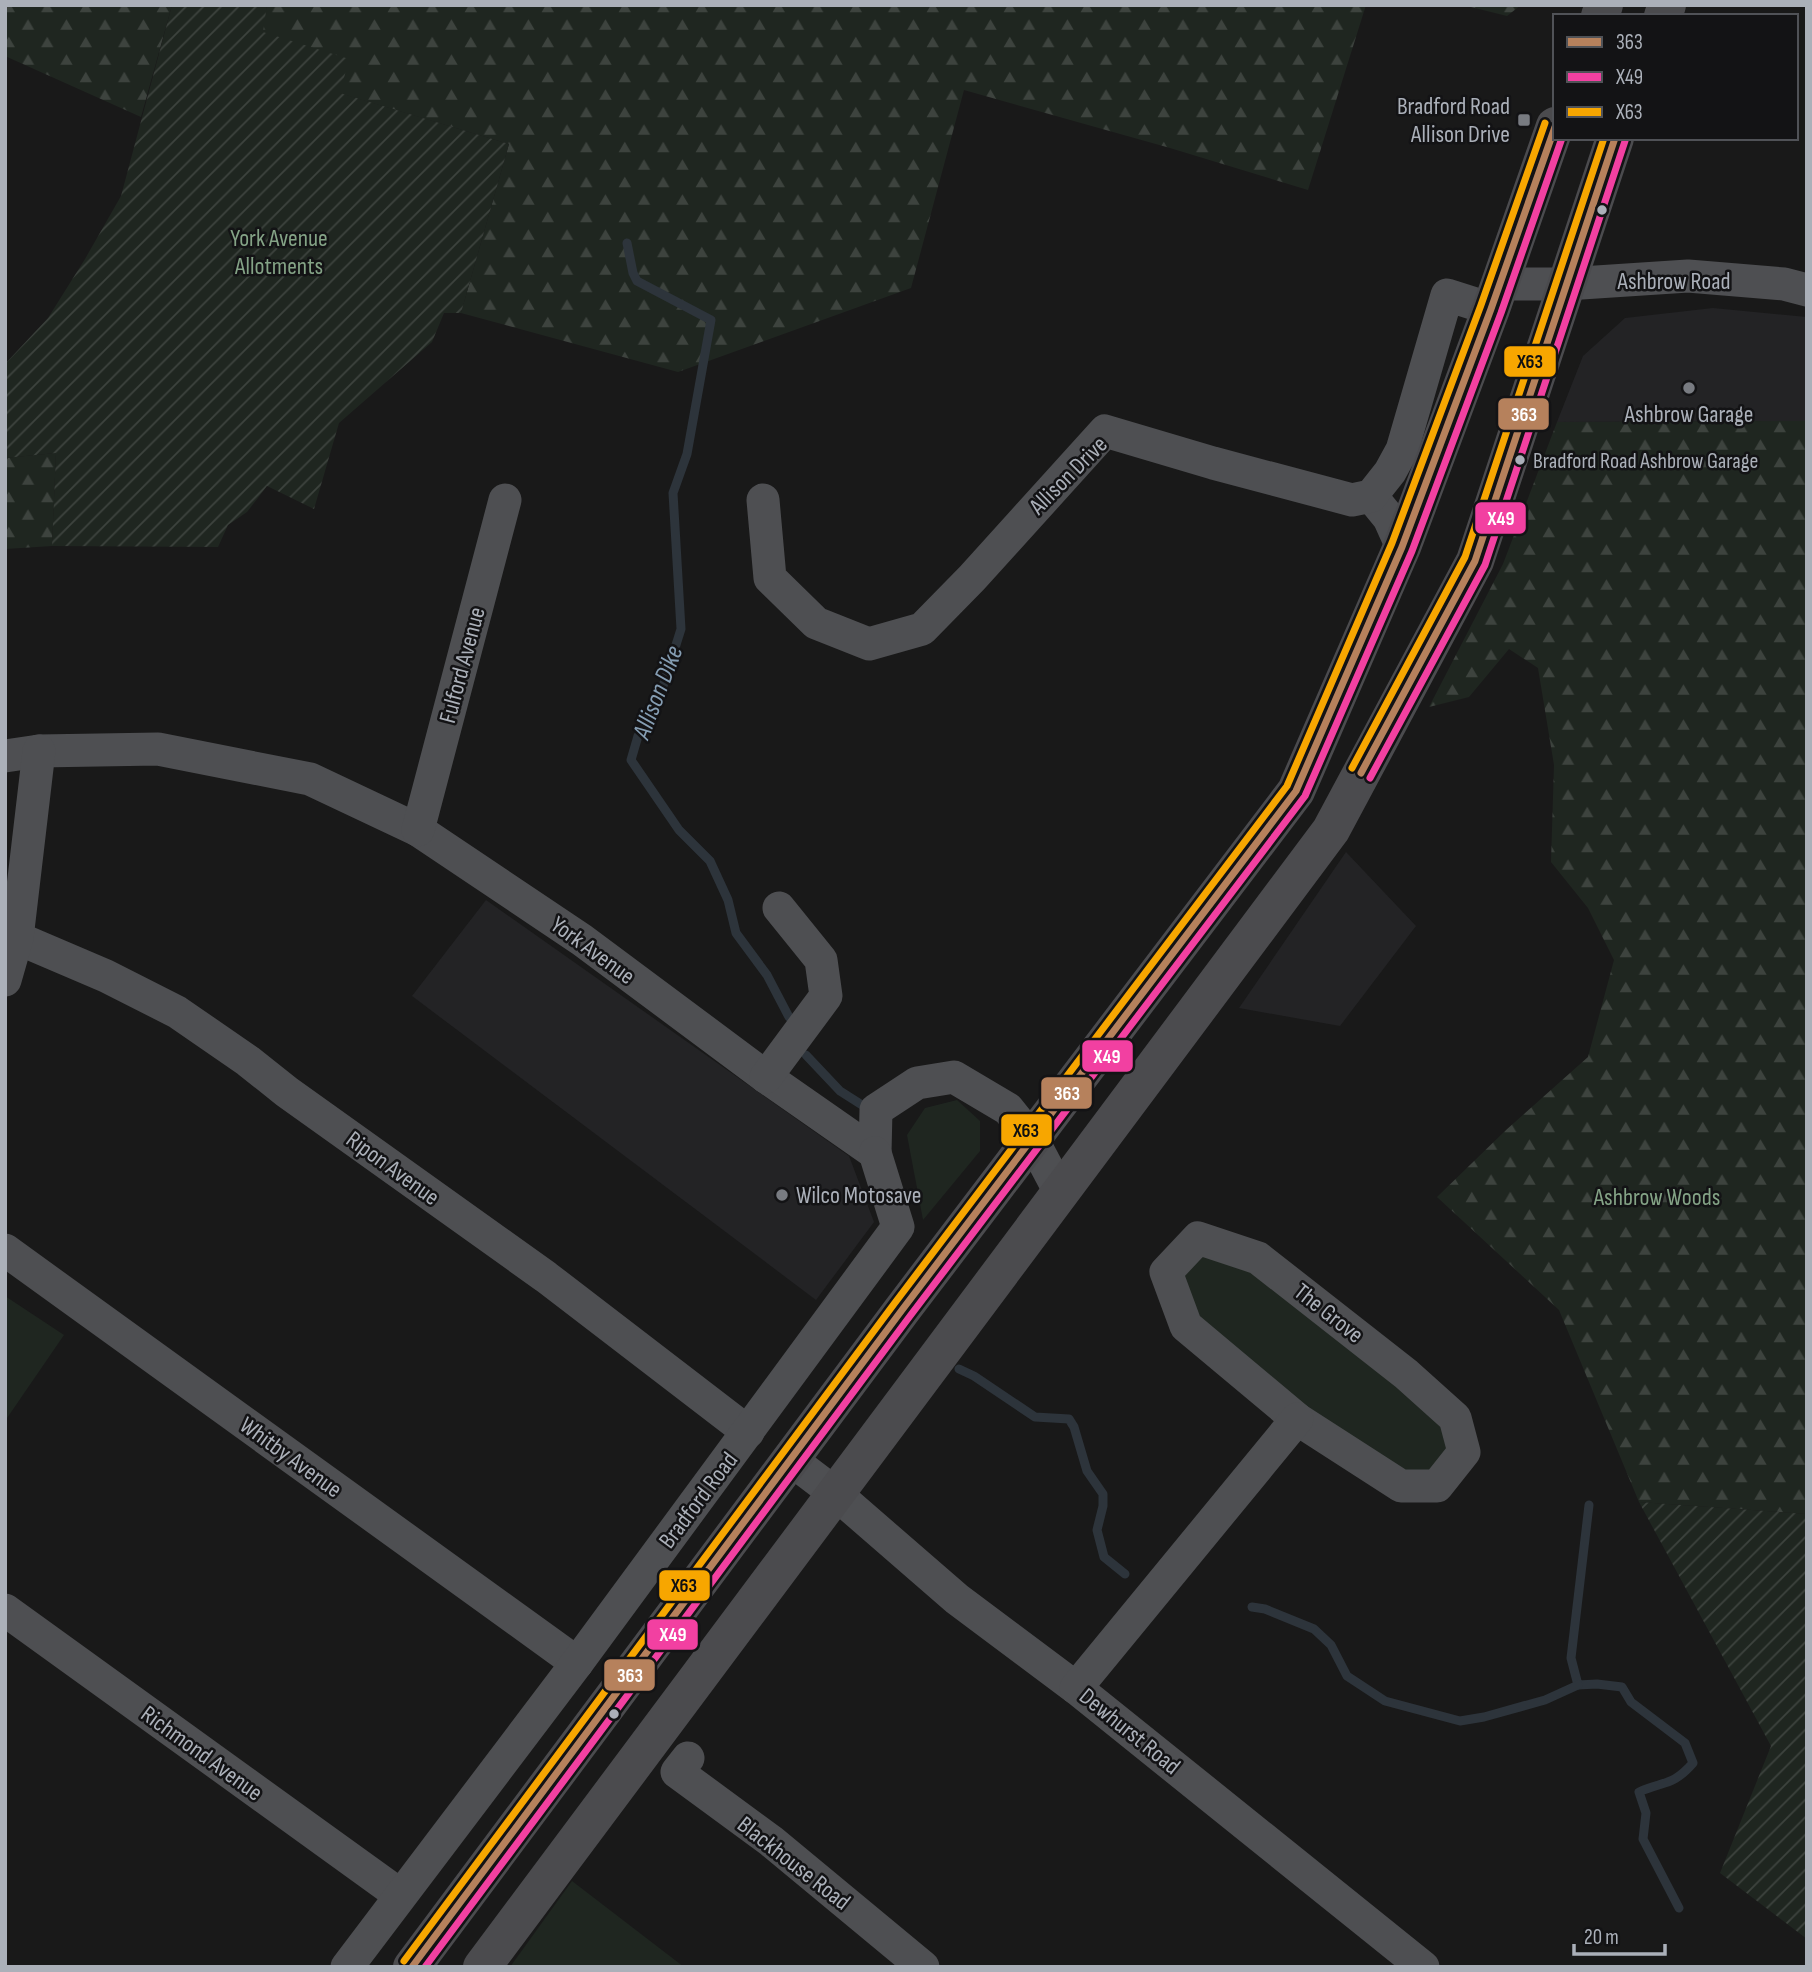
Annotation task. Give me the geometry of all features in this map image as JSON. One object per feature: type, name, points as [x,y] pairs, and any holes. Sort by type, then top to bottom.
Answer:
[{"type":"main road","name":"Bradford Road","points":[[412,1967],[790,1459],[1296,791],[1402,548],[1553,132]]},
{"type":"main road","points":[[482,1967],[1331,830],[1475,561],[1614,140]]},
{"type":"street","name":"Ashbrow Road","points":[[1495,296],[1566,284],[1688,276],[1784,284],[1807,290]]},
{"type":"street","points":[[1402,548],[1389,518],[1371,496],[1390,472],[1402,450],[1447,295],[1495,296]]},
{"type":"street","name":"Allison Drive","points":[[763,500],[770,578],[816,623],[869,644],[922,629],[972,578],[1105,431],[1352,500],[1371,496]]},
{"type":"street","name":"Fulford Avenue","points":[[418,830],[505,500]]},
{"type":"street","name":"York Avenue","points":[[5,756],[39,751],[158,749],[310,779],[418,830],[582,940],[766,1077],[875,1153]]},
{"type":"street","points":[[5,980],[17,938],[39,751]]},
{"type":"street","points":[[766,1077],[826,996],[821,960],[779,908]]},
{"type":"street","name":"Ripon Avenue","points":[[17,938],[106,976],[177,1012],[546,1277],[748,1432]]},
{"type":"street","points":[[875,1153],[876,1111],[917,1083],[954,1077],[1008,1109],[1032,1139],[1061,1194]]},
{"type":"street","name":"Bradford Road","points":[[347,1967],[577,1663],[898,1227],[875,1153]]},
{"type":"street","name":"The Grove","points":[[1198,1238],[1258,1258],[1406,1374],[1455,1418],[1464,1452],[1437,1486],[1401,1486],[1297,1419],[1186,1326],[1166,1272],[1198,1238]]},
{"type":"street","name":"Whitby Avenue","points":[[5,1250],[577,1663]]},
{"type":"street","points":[[1076,1688],[1297,1419]]},
{"type":"street","name":"Dewhurst Road","points":[[790,1459],[836,1494],[957,1599],[1076,1688],[1423,1967]]},
{"type":"street","name":"Richmond Avenue","points":[[5,1610],[400,1895]]},
{"type":"street","name":"Blackhouse Road","points":[[688,1758],[677,1772],[771,1841],[923,1967]]},
{"type":"shaded area","name":"Ashbrow Garage","points":[[1713,308],[1807,317],[1807,421],[1557,422],[1583,356],[1625,318]]},
{"type":"shaded area","points":[[1346,852],[1416,926],[1340,1026],[1239,1008]]},
{"type":"shaded area","points":[[486,900],[849,1156],[874,1222],[816,1300],[412,996]]},
{"type":"green space","points":[[5,5],[172,5],[141,117],[5,56]]},
{"type":"green space","name":"York Avenue Allotments","points":[[172,5],[267,5],[263,32],[349,59],[340,93],[509,144],[461,313],[444,313],[432,342],[339,423],[314,509],[267,486],[247,512],[228,525],[218,547],[52,546],[56,453],[5,458],[5,364],[48,318],[121,196]]},
{"type":"green space","points":[[267,5],[1366,5],[1308,190],[964,90],[911,288],[678,372],[461,313],[509,144],[339,93],[262,31]]},
{"type":"green space","points":[[1463,5],[1521,5],[1507,16]]},
{"type":"green space","name":"Ashbrow Woods","points":[[1807,421],[1807,1514],[1639,1502],[1559,1310],[1437,1197],[1506,1130],[1588,1057],[1614,960],[1588,908],[1551,862],[1554,765],[1538,668],[1509,649],[1469,697],[1429,707],[1503,564],[1557,422]]},
{"type":"green space","points":[[56,453],[52,546],[5,549],[5,458]]},
{"type":"green space","points":[[957,1100],[980,1121],[980,1151],[923,1220],[907,1135],[925,1108]]},
{"type":"green space","points":[[1198,1238],[1406,1374],[1464,1452],[1401,1486],[1186,1326],[1166,1272]]},
{"type":"green space","points":[[5,1296],[64,1335],[5,1421]]},
{"type":"green space","points":[[1639,1502],[1807,1514],[1807,1939],[1720,1873],[1771,1746]]},
{"type":"green space","points":[[572,1881],[684,1967],[510,1967]]},
{"type":"waterway","name":"Allison Dike","points":[[627,243],[637,281],[711,320],[687,454],[673,493],[681,629],[657,705],[638,736],[631,760],[679,830],[710,861],[728,900],[736,933],[767,975],[789,1017]]},
{"type":"waterway","name":"Allison Dike","points":[[806,1055],[840,1091],[862,1105]]},
{"type":"waterway","name":"Allison Dike","points":[[959,1369],[1035,1417],[1069,1419],[1074,1427],[1087,1471],[1103,1494],[1097,1530],[1104,1557],[1125,1574]]},
{"type":"waterway","points":[[1589,1505],[1571,1658],[1578,1685],[1622,1687],[1631,1702],[1685,1743],[1693,1763],[1674,1779],[1639,1792],[1646,1813],[1643,1839],[1679,1908]]},
{"type":"waterway","name":"Allison Dike","points":[[1252,1607],[1265,1609],[1314,1629],[1331,1645],[1347,1676],[1385,1701],[1460,1721],[1545,1700],[1578,1685]]},
{"type":"transit line","name":"X63","points":[[404,1961],[894,1304],[1287,786],[1392,543],[1481,305],[1545,123]]},
{"type":"transit line","name":"363","points":[[412,1967],[902,1310],[1296,791],[1402,547],[1491,309],[1553,133]]},
{"type":"transit line","name":"X49","points":[[425,1967],[910,1316],[1305,796],[1412,551],[1501,313],[1561,140]]},
{"type":"transit line","name":"X63","points":[[1352,768],[1465,557],[1603,140]]},
{"type":"transit line","name":"363","points":[[1361,773],[1475,561],[1614,140]]},
{"type":"transit line","name":"X49","points":[[1370,778],[1485,565],[1625,141]]},
{"type":"place","name":"Bradford Road Allison Drive","points":[[1524,120]]},
{"type":"place","name":"Ashbrow Garage","points":[[1689,388]]},
{"type":"place","name":"Bradford Road Ashbrow Garage","points":[[1520,460]]},
{"type":"place","name":"Wilco Motosave","points":[[782,1195]]}]
